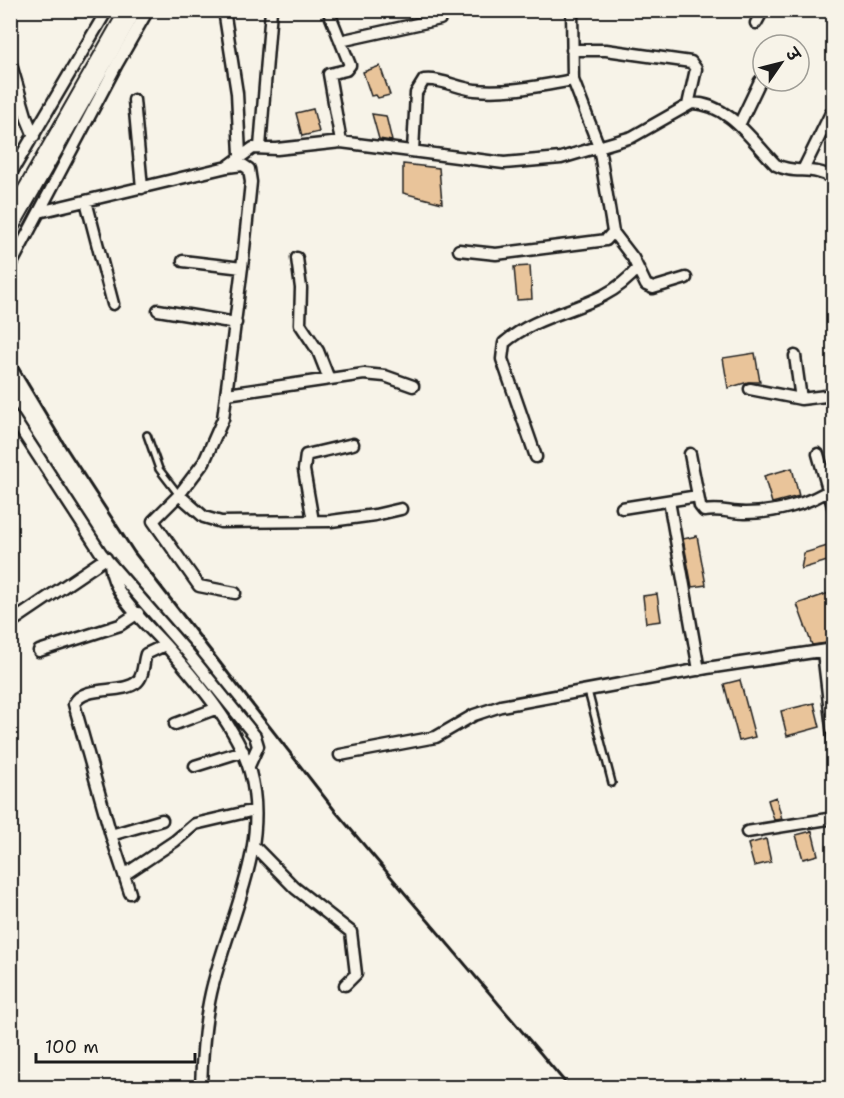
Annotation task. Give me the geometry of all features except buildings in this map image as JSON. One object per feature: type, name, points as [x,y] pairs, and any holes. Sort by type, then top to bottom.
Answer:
[{"type":"highway","points":[[10,197],[116,10]]},
{"type":"highway","points":[[21,226],[131,10]]},
{"type":"street","points":[[10,175],[107,10]]},
{"type":"street","points":[[10,267],[21,226],[39,212],[148,10]]},
{"type":"street","points":[[224,10],[237,93],[240,155]]},
{"type":"street","points":[[260,147],[271,10]]},
{"type":"street","points":[[328,10],[349,67],[329,74],[341,142]]},
{"type":"street","points":[[572,10],[573,80],[600,147],[613,232],[649,287],[686,278]]},
{"type":"street","points":[[756,23],[763,10]]},
{"type":"street","points":[[340,41],[440,19]]},
{"type":"street","points":[[572,50],[606,50],[691,62],[696,69],[688,105]]},
{"type":"street","points":[[10,61],[34,136]]},
{"type":"street","points":[[413,151],[416,93],[424,80],[493,91],[528,89],[573,80]]},
{"type":"street","points":[[740,125],[755,93]]},
{"type":"street","points":[[134,100],[142,188]]},
{"type":"street","points":[[227,167],[249,149],[260,147],[277,149],[312,143],[341,142],[504,163],[561,158],[632,137],[688,105],[702,103],[715,108],[740,125],[776,165],[783,169],[815,170],[834,179]]},
{"type":"street","points":[[804,170],[831,113]]},
{"type":"street","points":[[39,212],[227,167],[243,165],[251,173],[227,394],[216,438],[204,462],[179,495],[154,518],[154,525],[199,586],[235,593]]},
{"type":"street","points":[[86,201],[113,304]]},
{"type":"street","points":[[459,250],[481,254],[508,253],[606,240],[613,232]]},
{"type":"street","points":[[297,258],[301,288],[300,324],[318,351],[329,380]]},
{"type":"street","points":[[183,261],[242,268]]},
{"type":"street","points":[[536,457],[502,359],[504,343],[530,325],[612,293],[638,268]]},
{"type":"street","points":[[158,310],[236,323]]},
{"type":"street","points":[[795,356],[801,399]]},
{"type":"street","points":[[227,394],[375,374],[413,386]]},
{"type":"street","points":[[750,390],[801,399],[834,395]]},
{"type":"street","points":[[10,413],[108,561],[188,653],[255,736],[258,746],[249,766]]},
{"type":"street","points":[[313,521],[304,470],[306,455],[353,444]]},
{"type":"street","points":[[690,454],[698,496],[704,511],[725,509],[747,513],[803,503],[830,490]]},
{"type":"street","points":[[818,454],[834,510]]},
{"type":"street","points":[[179,495],[204,518],[211,521],[313,521],[375,515],[401,508]]},
{"type":"street","points":[[622,508],[698,496]]},
{"type":"street","points":[[669,501],[699,669]]},
{"type":"street","points":[[108,561],[115,584],[215,709],[243,752],[249,766],[255,810],[253,845],[211,994],[201,1088]]},
{"type":"street","points":[[10,623],[108,561]]},
{"type":"street","points":[[39,651],[129,622],[138,613]]},
{"type":"street","points":[[130,893],[74,704],[82,696],[134,684],[141,677],[146,654],[165,645]]},
{"type":"street","points":[[340,755],[436,737],[484,710],[699,669],[828,650],[834,745]]},
{"type":"street","points":[[175,724],[215,709]]},
{"type":"street","points":[[195,766],[243,752]]},
{"type":"street","points":[[124,875],[175,841],[195,824],[255,810]]},
{"type":"street","points":[[747,832],[834,818]]},
{"type":"street","points":[[111,835],[162,820]]},
{"type":"street","points":[[253,845],[295,888],[351,932],[356,974],[345,985]]},
{"type":"lane","points":[[147,435],[159,469],[179,495]]},
{"type":"lane","points":[[588,691],[612,783]]},
{"type":"railway","points":[[10,354],[67,449],[134,552],[336,812],[570,1088]]}]
